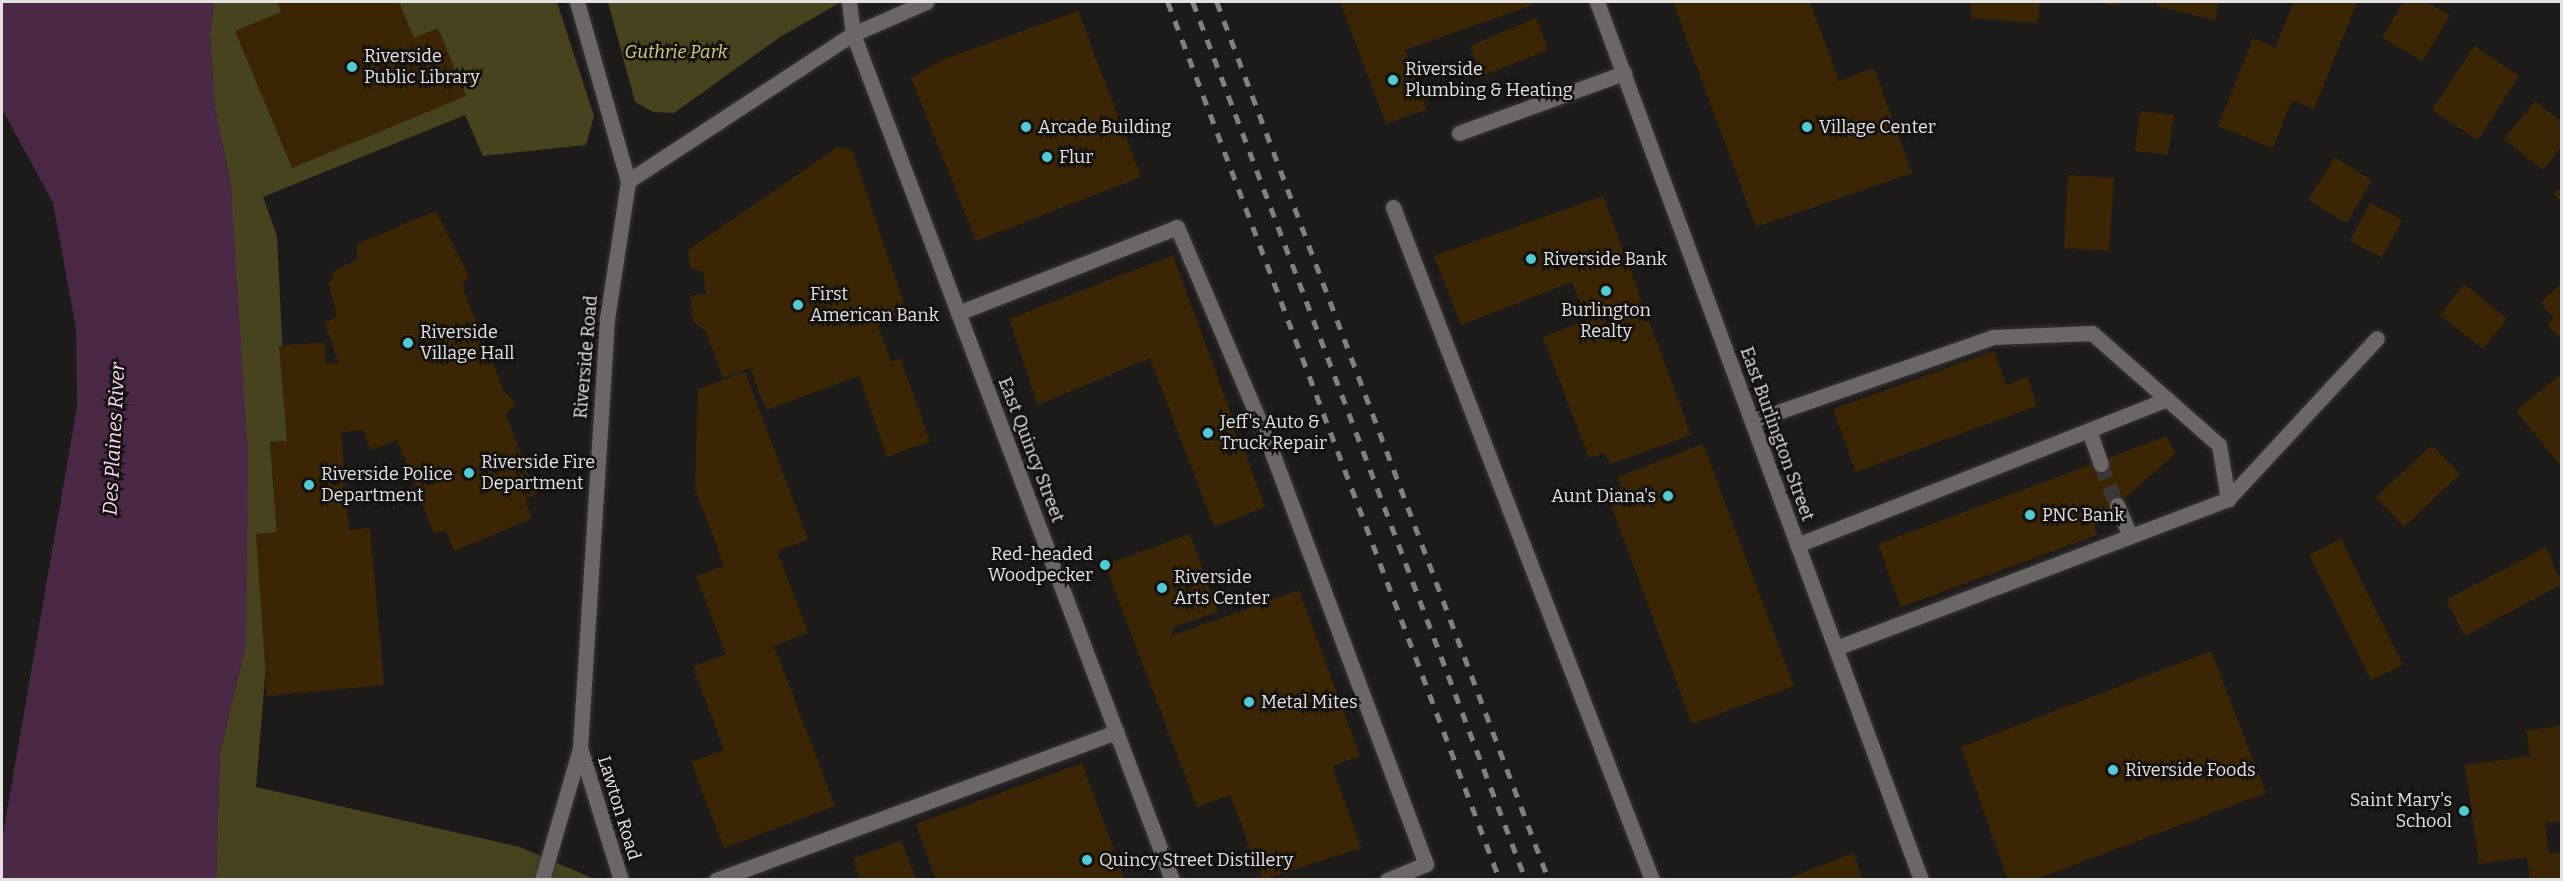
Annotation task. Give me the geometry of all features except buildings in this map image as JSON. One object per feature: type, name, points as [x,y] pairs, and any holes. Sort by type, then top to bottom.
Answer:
[{"type":"street","points":[[577,2],[628,181],[853,34],[926,2]]},
{"type":"street","name":"East Quincy Street","points":[[849,2],[853,34],[1172,879]]},
{"type":"street","name":"East Burlington Street","points":[[1598,2],[1921,879]]},
{"type":"street","points":[[1459,133],[1624,73]]},
{"type":"street","name":"Riverside Road","points":[[542,879],[580,748],[607,319],[628,181]]},
{"type":"street","points":[[1394,207],[1652,879]]},
{"type":"street","points":[[958,313],[1177,227],[1267,439],[1426,864],[1387,879]]},
{"type":"street","points":[[1752,422],[1993,337],[2092,333],[2219,445],[2228,499]]},
{"type":"street","points":[[1836,648],[2228,499],[2377,338]]},
{"type":"street","points":[[1797,545],[2168,399]]},
{"type":"street","points":[[2089,430],[2101,464]]},
{"type":"street","points":[[2116,505],[2130,536]]},
{"type":"street","points":[[716,879],[1117,732]]},
{"type":"street","name":"Lawton Road","points":[[580,748],[621,879]]},
{"type":"green space","points":[[214,2],[557,2],[594,116],[586,145],[483,156],[465,115],[263,197],[277,236],[287,441],[270,442],[277,532],[256,787],[520,847],[594,879],[216,879],[220,751],[246,644],[231,186],[215,110],[210,34]]},
{"type":"green space","name":"Guthrie Park","points":[[608,2],[841,2],[780,37],[674,113],[653,112],[635,102]]},
{"type":"water","name":"Des Plaines River","points":[[2,2],[214,2],[210,34],[215,110],[231,186],[248,456],[246,644],[220,751],[216,879],[2,879],[2,840],[77,407],[76,329],[53,203],[2,109]]},
{"type":"tunnel","points":[[2101,464],[2117,505]]},
{"type":"railway","points":[[1168,2],[1500,880]]},
{"type":"railway","points":[[1193,2],[1526,880]]},
{"type":"railway","points":[[1217,2],[1549,880]]},
{"type":"place","name":"Riverside Public Library","points":[[352,67]]},
{"type":"place","name":"Riverside Plumbing & Heating","points":[[1393,80]]},
{"type":"place","name":"Arcade Building","points":[[1026,127]]},
{"type":"place","name":"Village Center","points":[[1807,127]]},
{"type":"place","name":"Flur","points":[[1047,157]]},
{"type":"place","name":"Riverside Bank","points":[[1531,259]]},
{"type":"place","name":"Burlington Realty","points":[[1606,291]]},
{"type":"place","name":"First American Bank","points":[[798,305]]},
{"type":"place","name":"Riverside Village Hall","points":[[408,343]]},
{"type":"place","name":"Jeff's Auto & Truck Repair","points":[[1208,433]]},
{"type":"place","name":"Riverside Fire Department","points":[[469,473]]},
{"type":"place","name":"Riverside Police Department","points":[[309,485]]},
{"type":"place","name":"Aunt Diana's","points":[[1668,496]]},
{"type":"place","name":"PNC Bank","points":[[2030,515]]},
{"type":"place","name":"Red-headed Woodpecker","points":[[1105,565]]},
{"type":"place","name":"Riverside Arts Center","points":[[1162,588]]},
{"type":"place","name":"Metal Mites","points":[[1249,702]]},
{"type":"place","name":"Riverside Foods","points":[[2113,770]]},
{"type":"place","name":"Saint Mary's School","points":[[2464,811]]},
{"type":"place","name":"Quincy Street Distillery","points":[[1087,860]]}]
